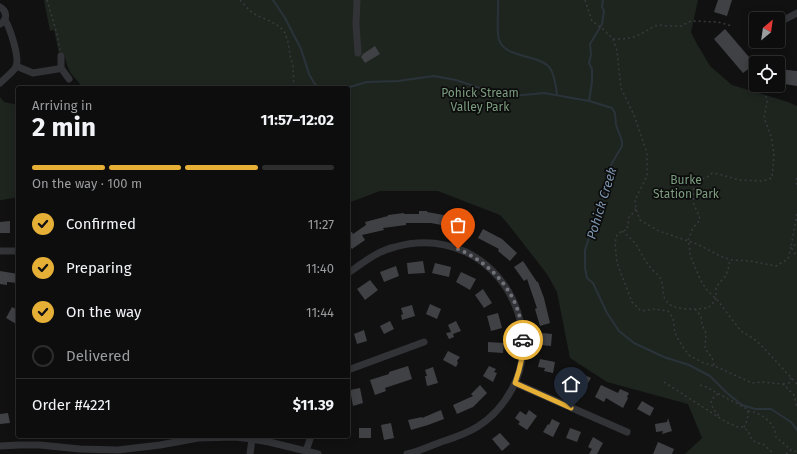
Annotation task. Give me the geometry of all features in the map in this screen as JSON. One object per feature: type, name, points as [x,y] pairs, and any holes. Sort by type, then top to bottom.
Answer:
[{"type":"street","points":[[357,0],[356,24],[358,53]]},
{"type":"street","points":[[0,7],[6,13],[6,17],[2,22],[12,35],[17,59],[16,66],[0,83]]},
{"type":"street","points":[[785,19],[797,13]]},
{"type":"street","points":[[62,56],[61,68],[69,79]]},
{"type":"street","points":[[16,66],[33,73],[61,68]]},
{"type":"street","points":[[350,272],[385,250],[410,243],[442,244],[458,249],[477,258],[493,271],[506,287],[516,305],[521,324],[523,353],[520,369],[508,397],[499,408],[478,427],[407,454]]},
{"type":"street","points":[[0,250],[16,250]]},
{"type":"street","points":[[350,369],[424,342]]},
{"type":"street","points":[[515,383],[627,432]]},
{"type":"street","points":[[0,446],[40,445],[80,449],[136,451],[192,438]]},
{"type":"street","points":[[244,438],[269,442],[318,454]]},
{"type":"street","points":[[306,451],[310,438]]},
{"type":"street","points":[[250,454],[252,439]]},
{"type":"path","points":[[47,0],[58,34],[62,56]]},
{"type":"path","points":[[240,0],[250,11],[280,26],[285,33],[293,66],[294,86]]},
{"type":"path","points":[[585,0],[592,21],[604,30],[612,39],[617,51],[621,88],[634,115],[647,152],[647,176],[635,200],[636,209],[640,220],[659,231],[688,240],[730,260],[750,261],[776,266],[788,259],[797,214]]},
{"type":"path","points":[[612,39],[631,38],[660,24],[667,26],[681,26],[691,21],[718,22],[732,26]]},
{"type":"path","points":[[767,92],[764,118],[771,136],[774,154],[772,178],[763,181],[739,180],[719,174],[712,174],[707,178],[697,181],[694,187],[694,205],[700,220],[693,228],[688,240],[690,254],[700,279],[706,288],[716,298],[741,331],[761,345],[797,384]]},
{"type":"path","points":[[797,178],[797,188]]},
{"type":"path","points":[[636,209],[629,217],[627,230],[622,231],[617,235],[616,243],[617,262],[632,302],[641,311],[668,311],[673,318],[675,333],[682,346],[690,356],[704,363],[752,383],[761,382],[783,384],[789,383],[791,378]]},
{"type":"path","points":[[622,231],[630,237],[651,269],[660,277],[665,300],[674,307],[683,309],[708,308],[716,298],[716,288],[725,276],[730,260]]},
{"type":"path","points":[[791,247],[797,244]]},
{"type":"path","points":[[791,247],[797,257]]},
{"type":"path","points":[[695,309],[701,316],[702,325],[706,333],[705,348],[712,357],[714,366]]},
{"type":"path","points":[[664,382],[722,419],[738,428],[744,427]]},
{"type":"path","points":[[783,384],[794,395],[797,408]]},
{"type":"path","points":[[700,385],[747,409],[748,411],[755,412],[763,416],[775,430],[776,437],[791,450],[797,452]]},
{"type":"path","points":[[718,394],[711,401],[713,409],[722,419]]},
{"type":"path","points":[[744,427],[748,416],[748,411]]},
{"type":"path","points":[[744,427],[752,440],[763,444],[774,454]]},
{"type":"path","points":[[786,454],[791,450]]},
{"type":"green space","points":[[44,0],[698,0],[691,32],[710,66],[732,85],[749,90],[749,92],[755,92],[797,106],[797,454],[685,454],[702,438],[688,404],[607,382],[570,358],[557,292],[547,274],[500,215],[438,191],[380,191],[350,202],[350,86],[81,86],[70,72],[64,53],[59,53],[54,30],[50,31]]},
{"type":"green space","points":[[0,97],[4,102],[16,105],[16,197],[0,200]]},
{"type":"building","points":[[718,0],[732,0],[727,16],[714,12]]},
{"type":"building","points":[[725,29],[749,57],[749,68],[743,73],[714,39]]},
{"type":"building","points":[[375,46],[380,54],[365,63],[361,57]]},
{"type":"building","points":[[785,70],[797,71],[797,86],[785,84]]},
{"type":"building","points":[[419,211],[427,211],[461,217],[475,222],[471,233],[457,228],[431,223],[406,223],[406,225],[383,228],[384,230],[362,235],[365,240],[352,249],[350,246],[350,233],[352,232],[353,234],[366,225],[365,222],[388,215],[404,213],[419,214]]},
{"type":"building","points":[[10,221],[10,233],[0,233],[0,222]]},
{"type":"building","points":[[483,229],[502,239],[517,253],[510,261],[498,251],[499,249],[478,238]]},
{"type":"building","points":[[423,261],[425,273],[408,274],[407,263]]},
{"type":"building","points":[[523,261],[538,282],[544,298],[550,323],[540,326],[535,309],[537,308],[527,279],[524,281],[514,267]]},
{"type":"building","points":[[435,263],[451,267],[449,277],[432,273]]},
{"type":"building","points":[[396,266],[399,276],[384,282],[380,272]]},
{"type":"building","points":[[0,271],[16,274],[16,283],[7,282],[7,285],[0,284]]},
{"type":"building","points":[[461,272],[476,279],[470,290],[456,282]]},
{"type":"building","points":[[370,280],[378,290],[365,300],[357,289]]},
{"type":"building","points":[[483,289],[492,303],[484,308],[475,295]]},
{"type":"building","points":[[430,304],[441,309],[437,319],[426,314]]},
{"type":"building","points":[[412,305],[415,316],[402,320],[401,315],[403,314],[401,308]]},
{"type":"building","points":[[12,307],[16,309],[16,324],[6,318]]},
{"type":"building","points":[[498,313],[502,328],[491,331],[487,316]]},
{"type":"building","points":[[390,321],[394,329],[384,334],[380,326]]},
{"type":"building","points":[[456,321],[461,331],[453,334],[454,337],[449,339],[446,333],[451,332],[448,325]]},
{"type":"building","points":[[364,330],[367,341],[357,344],[354,334]]},
{"type":"building","points":[[542,333],[552,334],[551,346],[541,345]]},
{"type":"building","points":[[488,342],[504,343],[503,353],[488,352]]},
{"type":"building","points":[[448,351],[460,357],[457,361],[458,363],[456,367],[443,360]]},
{"type":"building","points":[[540,359],[555,362],[553,373],[544,371],[545,368],[538,367]]},
{"type":"building","points":[[408,366],[412,379],[385,388],[386,391],[375,395],[370,380]]},
{"type":"building","points":[[489,366],[496,369],[494,372],[497,373],[493,382],[483,376]]},
{"type":"building","points":[[433,367],[438,383],[427,386],[425,376],[427,376],[425,370]]},
{"type":"building","points":[[583,374],[591,378],[583,392],[572,387],[576,378],[580,380]]},
{"type":"building","points":[[480,385],[487,393],[473,407],[457,414],[453,405],[473,396],[471,394]]},
{"type":"building","points":[[601,385],[618,393],[620,389],[629,393],[623,408],[606,398],[604,402],[595,397]]},
{"type":"building","points":[[360,388],[363,403],[353,406],[350,390]]},
{"type":"building","points":[[642,401],[654,408],[650,416],[637,409]]},
{"type":"building","points":[[441,410],[444,419],[411,430],[408,420],[422,418]]},
{"type":"building","points":[[529,410],[537,416],[527,430],[518,424],[520,422],[515,418],[520,411],[526,415]]},
{"type":"building","points":[[8,413],[10,423],[0,424],[0,414]]},
{"type":"building","points":[[668,418],[672,431],[662,434],[663,431],[656,432],[655,424],[667,422]]},
{"type":"building","points":[[552,419],[560,423],[553,437],[543,432]]},
{"type":"building","points":[[391,423],[394,438],[384,440],[381,425]]},
{"type":"building","points":[[359,428],[371,428],[371,438],[359,438]]},
{"type":"building","points":[[570,428],[581,432],[577,442],[566,438]]},
{"type":"building","points":[[500,433],[510,444],[502,451],[492,439]]},
{"type":"building","points":[[593,437],[603,443],[597,454],[589,454],[592,449],[588,447]]},
{"type":"building","points":[[658,442],[674,449],[672,454],[653,454]]},
{"type":"waterway","name":"Pohick Creek","points":[[273,0],[285,18],[301,49],[309,74],[317,86]]},
{"type":"waterway","points":[[498,0],[499,40],[503,46],[515,54],[538,60],[550,68],[556,85],[557,95]]},
{"type":"waterway","points":[[589,101],[592,82],[592,69],[589,63],[591,55],[590,44],[602,24],[604,11],[602,7],[603,0]]},
{"type":"waterway","name":"Pohick Creek","points":[[350,87],[367,82],[398,81],[434,76],[456,80],[497,94],[513,96],[544,93],[589,101],[612,108],[615,113],[616,125],[622,141],[622,146],[608,173],[598,221],[591,232],[585,250],[585,268],[587,278],[593,283],[607,313],[619,331],[634,343],[664,357],[689,365],[710,376],[742,405],[755,409],[771,409],[791,422],[797,430]]},
{"type":"way so far","points":[[458,249],[477,258],[493,271],[506,287],[516,305],[523,340]]},
{"type":"route","points":[[523,340],[523,353],[520,369],[515,383],[571,408]]},
{"type":"park label","name":"Pohick Stream Valley Park","points":[[480,100]]},
{"type":"park label","name":"Burke Station Park","points":[[686,187]]}]
